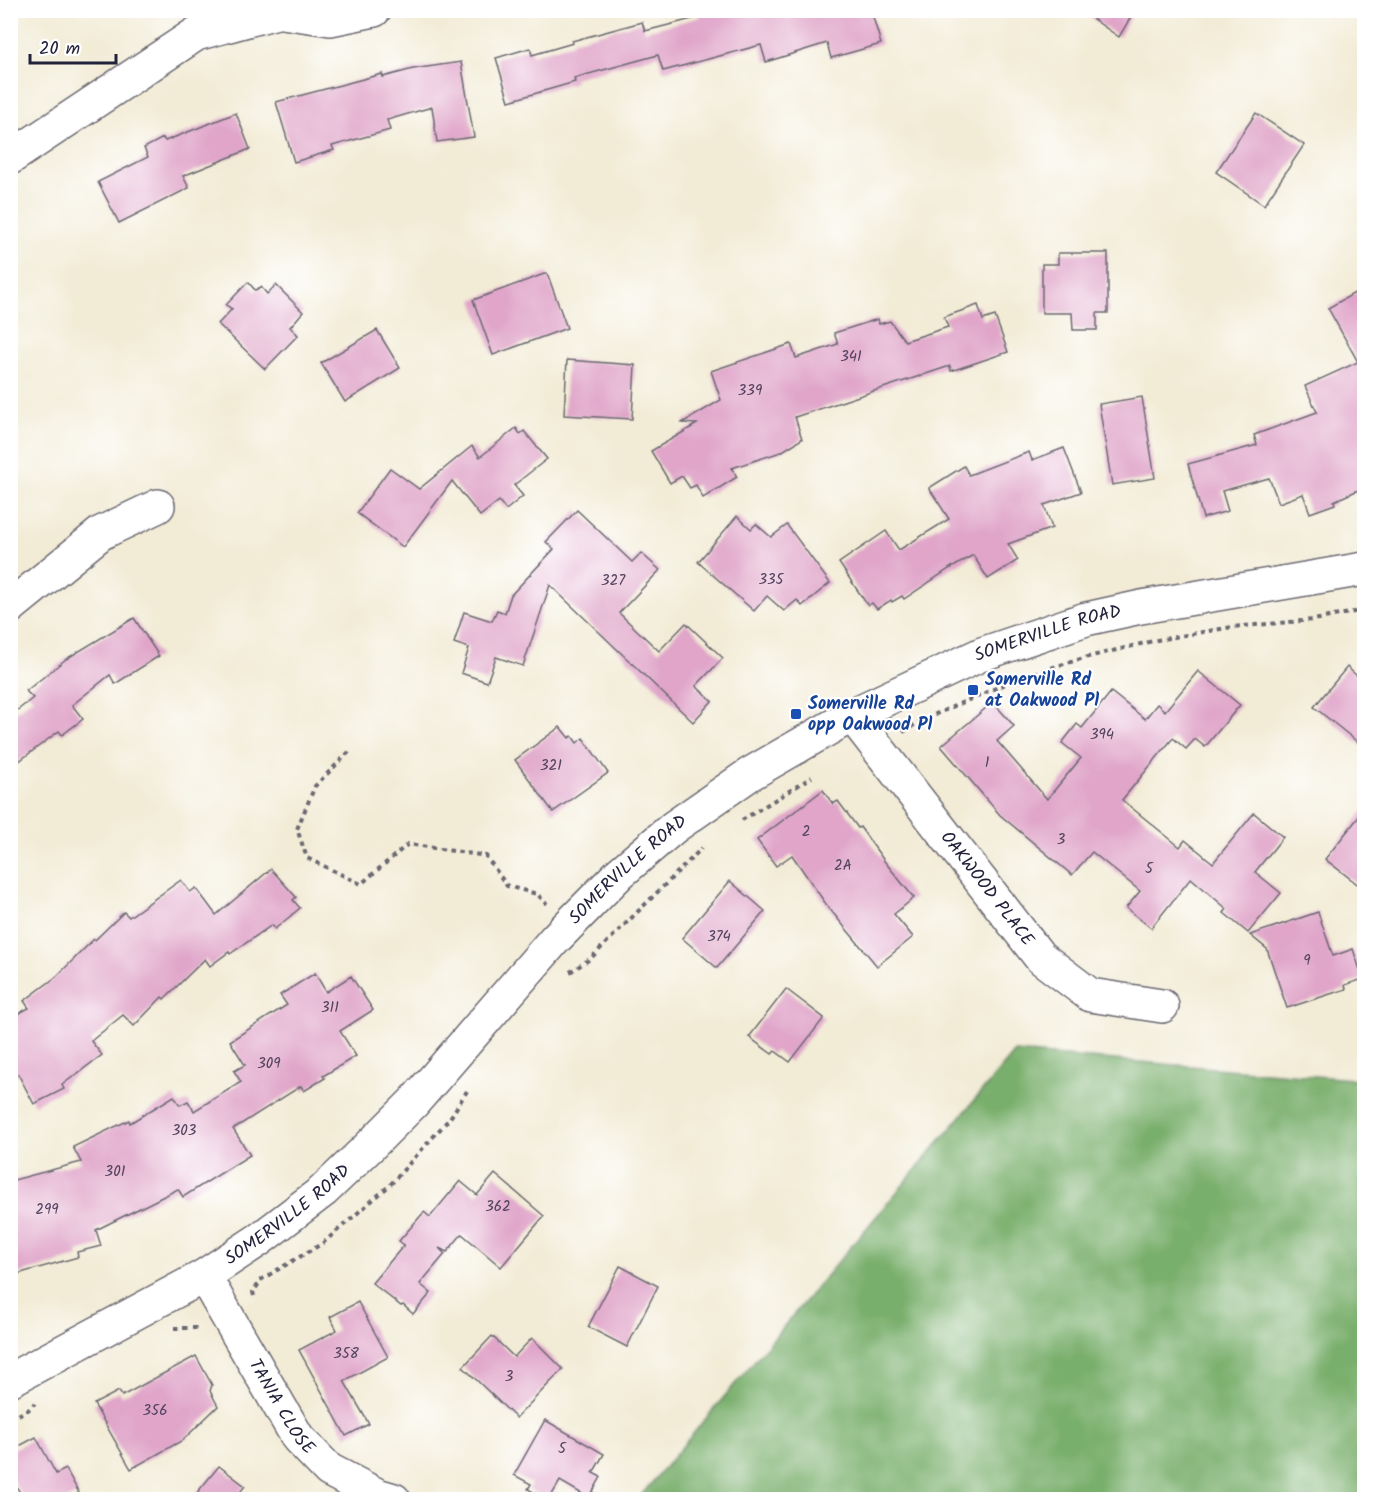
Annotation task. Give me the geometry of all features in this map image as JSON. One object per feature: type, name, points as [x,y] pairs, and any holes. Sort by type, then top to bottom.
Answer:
[{"type":"street","points":[[10,158],[196,34],[283,11],[330,19],[374,10]]},
{"type":"street","points":[[10,607],[101,533],[158,506]]},
{"type":"street","name":"SOMERVILLE ROAD","points":[[10,1380],[204,1276],[260,1239],[322,1191],[414,1102],[569,925],[620,873],[674,826],[750,774],[852,715],[981,654],[1086,620],[1141,607],[1365,569]]},
{"type":"street","name":"OAKWOOD PLACE","points":[[852,715],[1040,957],[1090,995],[1162,1006]]},
{"type":"street","name":"TANIA CLOSE","points":[[204,1276],[298,1438],[329,1470],[377,1495],[394,1500]]},
{"type":"path","points":[[902,733],[922,720],[1024,676],[1084,658],[1157,640],[1232,627],[1314,620],[1365,610]]},
{"type":"path","points":[[349,752],[315,786],[297,829],[307,858],[361,884],[408,844],[486,856],[507,886],[537,894],[569,925]]},
{"type":"path","points":[[740,822],[821,772]]},
{"type":"path","points":[[562,977],[590,959],[710,840]]},
{"type":"path","points":[[255,1302],[253,1292],[262,1279],[323,1243],[390,1185],[450,1118],[470,1088]]},
{"type":"green space","points":[[1015,1052],[1364,1080],[1364,1499],[638,1499]]},
{"type":"building","points":[[698,10],[871,10],[881,44],[831,58],[827,43],[766,62],[761,45],[663,71],[658,55],[574,78],[575,82],[509,101],[496,58],[530,48],[532,55],[573,43],[572,41],[642,22],[645,31],[700,17]]},
{"type":"building","points":[[1080,10],[1135,10],[1119,37]]},
{"type":"building","points":[[461,62],[474,137],[437,142],[432,107],[387,120],[390,130],[332,146],[334,150],[294,162],[276,102],[382,74],[383,77],[413,69]]},
{"type":"building","points":[[236,113],[250,149],[183,176],[189,188],[119,223],[98,182],[148,157],[144,148],[163,138],[165,141]]},
{"type":"building","points":[[1256,113],[1304,145],[1264,205],[1216,172]]},
{"type":"building","points":[[1058,253],[1108,253],[1108,313],[1097,313],[1097,330],[1073,330],[1072,313],[1042,313],[1042,264],[1058,264]]},
{"type":"building","points":[[547,273],[567,328],[493,355],[473,300]]},
{"type":"building","points":[[248,282],[255,290],[261,287],[267,294],[276,285],[303,312],[290,327],[298,335],[265,369],[218,324],[232,309],[226,305]]},
{"type":"building","points":[[1365,287],[1365,487],[1334,501],[1335,504],[1310,513],[1303,494],[1279,503],[1269,478],[1222,491],[1228,511],[1203,518],[1188,464],[1257,445],[1254,435],[1317,412],[1305,386],[1358,362],[1328,308]]},
{"type":"building","points":[[978,305],[983,320],[995,316],[1008,352],[951,371],[950,366],[795,417],[802,439],[781,452],[732,468],[737,477],[703,498],[696,485],[690,488],[682,476],[670,483],[651,451],[697,424],[682,423],[721,400],[711,371],[791,344],[796,358],[838,344],[834,333],[878,319],[879,324],[890,321],[905,341],[948,327],[944,317]]},
{"type":"building","points":[[377,330],[400,368],[345,402],[321,363]]},
{"type":"building","points":[[567,360],[635,365],[632,419],[564,415]]},
{"type":"building","points":[[1142,397],[1155,478],[1112,485],[1099,404]]},
{"type":"building","points":[[516,428],[520,434],[524,431],[547,459],[514,485],[523,496],[506,510],[499,501],[480,516],[452,481],[403,547],[357,513],[390,468],[419,489],[472,446],[480,457]]},
{"type":"building","points":[[1064,448],[1081,492],[1044,505],[1052,528],[1008,544],[1018,560],[988,579],[973,555],[904,599],[902,596],[892,602],[891,600],[877,609],[872,603],[868,606],[839,563],[886,531],[899,550],[949,519],[929,488],[964,466],[969,475],[1029,452],[1032,460]]},
{"type":"building","points":[[577,510],[632,562],[641,553],[660,570],[619,613],[659,651],[686,623],[723,658],[696,686],[712,701],[693,722],[550,585],[523,666],[496,657],[487,682],[461,673],[469,648],[454,643],[464,612],[492,621],[497,610],[505,613],[511,595],[554,549],[546,542]]},
{"type":"building","points":[[737,516],[751,529],[756,524],[771,537],[787,525],[830,583],[802,606],[797,600],[784,611],[767,596],[754,611],[698,562]]},
{"type":"building","points":[[134,618],[159,656],[115,684],[110,675],[72,705],[83,719],[62,735],[59,731],[10,768],[10,716],[33,698],[26,691],[66,659]]},
{"type":"building","points":[[1347,667],[1365,683],[1365,748],[1314,707]]},
{"type":"building","points":[[1198,671],[1240,705],[1205,747],[1195,739],[1186,749],[1173,738],[1122,800],[1180,847],[1185,840],[1213,863],[1254,813],[1283,837],[1255,872],[1281,893],[1248,933],[1224,913],[1227,909],[1191,878],[1151,928],[1126,908],[1140,891],[1092,852],[1072,875],[1000,815],[941,746],[993,702],[1014,726],[997,741],[1047,799],[1081,758],[1062,743],[1077,724],[1082,728],[1111,692],[1145,719],[1157,704],[1165,711]]},
{"type":"building","points":[[560,727],[569,738],[572,736],[577,743],[583,738],[608,773],[553,812],[515,760]]},
{"type":"building","points":[[823,790],[833,804],[838,801],[858,828],[860,827],[914,898],[894,914],[913,937],[877,966],[828,907],[792,855],[776,866],[757,840]]},
{"type":"building","points":[[1365,809],[1365,890],[1325,859]]},
{"type":"building","points":[[271,869],[296,897],[293,900],[300,908],[275,929],[272,925],[210,966],[205,959],[164,999],[162,997],[134,1026],[123,1015],[91,1041],[102,1055],[62,1085],[64,1089],[34,1104],[18,1074],[10,1078],[10,1018],[29,1008],[24,1001],[56,977],[124,912],[129,917],[181,880],[190,892],[196,888],[216,915]]},
{"type":"building","points":[[730,881],[765,911],[717,968],[682,938]]},
{"type":"building","points":[[1318,912],[1333,956],[1353,949],[1363,979],[1345,985],[1346,989],[1287,1008],[1267,949],[1250,935]]},
{"type":"building","points":[[315,973],[326,992],[351,976],[373,1010],[340,1031],[356,1056],[323,1076],[325,1078],[304,1091],[301,1086],[233,1129],[250,1155],[183,1197],[178,1189],[96,1230],[101,1246],[77,1252],[78,1257],[10,1276],[10,1181],[81,1162],[73,1147],[129,1120],[130,1123],[174,1096],[180,1105],[188,1101],[194,1111],[241,1082],[234,1071],[245,1065],[230,1041],[287,1005],[280,995]]},
{"type":"building","points":[[786,989],[824,1018],[790,1062],[775,1051],[772,1054],[749,1037]]},
{"type":"building","points":[[495,1174],[544,1216],[501,1267],[462,1234],[447,1252],[439,1248],[445,1254],[420,1284],[431,1293],[413,1314],[372,1283],[404,1245],[399,1241],[424,1212],[430,1217],[460,1181],[477,1195]]},
{"type":"building","points":[[620,1266],[658,1286],[627,1347],[588,1327]]},
{"type":"building","points":[[358,1302],[388,1357],[344,1381],[369,1424],[346,1436],[299,1350],[337,1330],[330,1317]]},
{"type":"building","points":[[492,1336],[514,1357],[532,1338],[563,1369],[516,1418],[463,1367]]},
{"type":"building","points":[[196,1356],[212,1385],[210,1391],[218,1406],[183,1440],[131,1469],[94,1404],[119,1391],[122,1396]]},
{"type":"building","points":[[545,1420],[604,1454],[593,1473],[601,1477],[589,1498],[560,1481],[547,1500],[528,1489],[531,1484],[514,1475]]},
{"type":"building","points":[[36,1437],[56,1474],[66,1469],[79,1493],[66,1500],[24,1500],[10,1475],[10,1451]]},
{"type":"building","points":[[219,1466],[245,1486],[234,1500],[191,1500]]},
{"type":"place","name":"Somerville Rd at Oakwood Pl","points":[[973,690]]},
{"type":"place","name":"Somerville Rd opp Oakwood Pl","points":[[796,714]]}]
